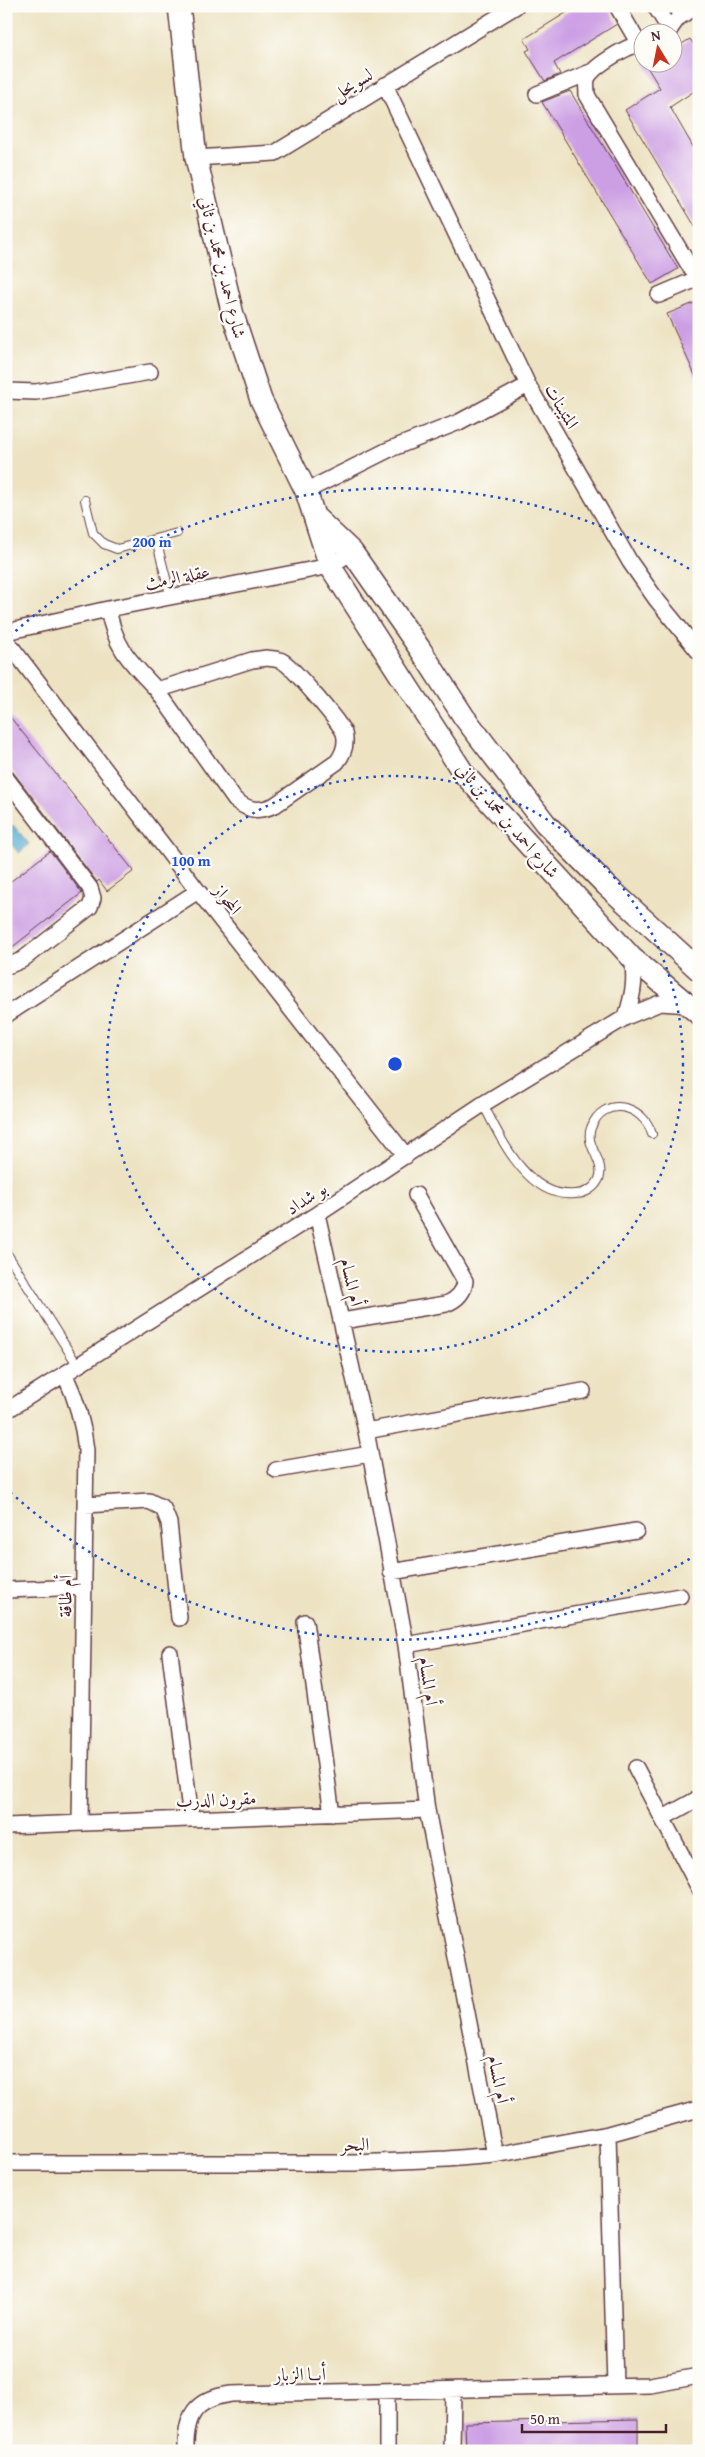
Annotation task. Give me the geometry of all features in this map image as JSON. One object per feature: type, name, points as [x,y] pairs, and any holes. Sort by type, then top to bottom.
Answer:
[{"type":"street","name":"شارع احمد بن محمد بن ثاني","points":[[179,6],[196,158],[232,314],[261,400],[306,491],[330,566],[464,774],[632,958],[694,1010]]},
{"type":"street","name":"لسويحل","points":[[196,158],[275,153],[516,6]]},
{"type":"street","points":[[617,6],[632,30]]},
{"type":"street","points":[[655,6],[664,22]]},
{"type":"street","points":[[675,22],[696,6]]},
{"type":"street","points":[[537,94],[593,71],[632,47]]},
{"type":"street","points":[[593,71],[587,80],[587,95],[690,267],[699,276],[659,295]]},
{"type":"street","points":[[385,85],[528,385]]},
{"type":"street","points":[[6,391],[36,392],[150,372]]},
{"type":"street","name":"المتيبنات","points":[[306,491],[388,450],[459,422],[528,385],[630,562],[656,599],[699,652]]},
{"type":"street","name":"شارع احمد بن محمد بن ثاني","points":[[314,516],[352,552],[420,649],[464,717],[546,823],[606,885],[699,970]]},
{"type":"street","name":"عقلة الرمث","points":[[6,632],[108,609],[330,566],[352,552]]},
{"type":"street","points":[[108,609],[112,628],[120,649],[157,690],[236,800],[248,808],[263,810],[275,805],[337,762],[344,753],[345,742],[340,725],[296,674],[282,662],[267,658],[252,660],[157,690]]},
{"type":"street","name":"المحواز","points":[[6,640],[198,891],[406,1156]]},
{"type":"street","points":[[6,778],[90,888],[93,898],[90,907],[22,960],[10,965],[6,963]]},
{"type":"street","points":[[6,1016],[198,891]]},
{"type":"street","points":[[626,1017],[634,991],[635,975],[632,958]]},
{"type":"street","name":"بو شداد","points":[[6,1411],[316,1214],[483,1104],[626,1017],[660,1003],[694,1010]]},
{"type":"street","points":[[342,1321],[446,1304],[454,1301],[464,1288],[465,1281],[416,1195]]},
{"type":"street","name":"أم المسام","points":[[316,1214],[366,1431],[406,1644],[428,1810],[495,2155]]},
{"type":"street","name":"أم طاقة","points":[[65,1375],[78,1403],[84,1426],[86,1450],[80,1822]]},
{"type":"street","points":[[366,1431],[583,1390]]},
{"type":"street","points":[[276,1470],[370,1454]]},
{"type":"street","points":[[85,1504],[149,1501],[163,1508],[169,1523],[179,1618]]},
{"type":"street","points":[[391,1572],[636,1531]]},
{"type":"street","points":[[6,1590],[84,1587]]},
{"type":"street","points":[[406,1644],[680,1596]]},
{"type":"street","points":[[305,1622],[332,1814]]},
{"type":"street","points":[[170,1653],[191,1818]]},
{"type":"street","points":[[636,1768],[699,1888]]},
{"type":"street","points":[[663,1818],[699,1798]]},
{"type":"street","name":"مقرون الدرب","points":[[6,1826],[428,1810]]},
{"type":"street","name":"البحر","points":[[6,2163],[408,2162],[495,2155],[608,2134],[699,2109]]},
{"type":"street","points":[[608,2134],[615,2386]]},
{"type":"street","name":"أبــا الزبار","points":[[186,2451],[188,2422],[197,2406],[213,2396],[231,2394],[650,2385],[699,2376]]},
{"type":"street","points":[[452,2451],[453,2390]]},
{"type":"street","points":[[387,2451],[388,2391]]},
{"type":"lane","points":[[85,500],[93,533],[104,544],[117,549],[177,533]]},
{"type":"lane","points":[[156,539],[171,598]]},
{"type":"lane","points":[[483,1104],[496,1129],[536,1184],[557,1193],[579,1194],[595,1186],[599,1179],[599,1164],[589,1140],[590,1129],[601,1114],[612,1108],[631,1108],[645,1118],[652,1134]]},
{"type":"lane","points":[[6,1252],[78,1366]]},
{"type":"water","points":[[13,825],[29,844],[19,853],[6,838],[6,828]]},
{"type":"building","points":[[577,6],[608,6],[617,24],[554,63],[560,74],[545,81],[526,51],[530,49],[524,39]]},
{"type":"building","points":[[690,39],[699,52],[699,88],[670,107],[699,157],[699,233],[625,110],[660,88],[650,72],[682,72],[682,44]]},
{"type":"building","points":[[570,91],[678,269],[652,284],[542,102]]},
{"type":"building","points":[[699,301],[699,384],[667,314]]},
{"type":"building","points":[[6,712],[134,871],[107,891],[99,880],[97,882],[13,772],[6,769]]},
{"type":"building","points":[[50,851],[82,893],[6,952],[6,885]]},
{"type":"building","points":[[638,2419],[638,2451],[466,2451],[465,2423]]}]
